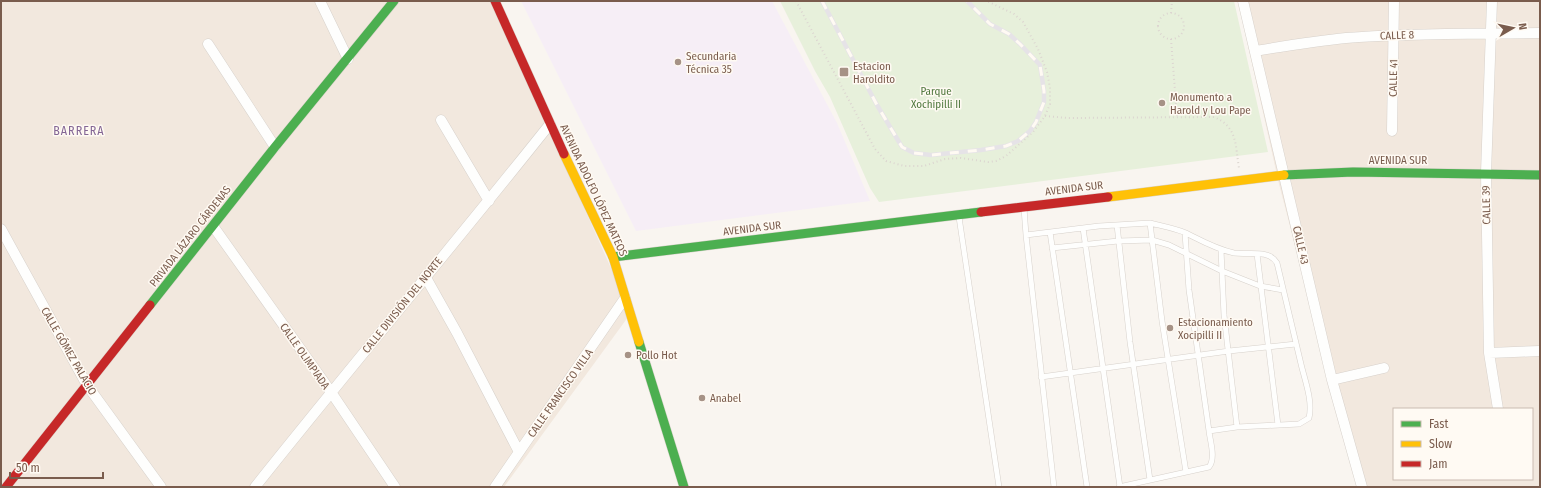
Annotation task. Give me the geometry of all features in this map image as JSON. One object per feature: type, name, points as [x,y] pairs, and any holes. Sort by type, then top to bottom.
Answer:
[{"type":"street","points":[[320,1],[348,59]]},
{"type":"street","name":"PRIVADA LÁZARO CÁRDENAS","points":[[6,487],[275,147],[394,1]]},
{"type":"street","name":"AVENIDA ADOLFO LÓPEZ MATEOS","points":[[495,1],[550,124],[613,257],[684,487]]},
{"type":"street","name":"CALLE 43","points":[[1243,1],[1332,380],[1362,487]]},
{"type":"street","name":"CALLE 41","points":[[1392,131],[1394,1]]},
{"type":"street","name":"CALLE 39","points":[[1492,1],[1486,173],[1489,353],[1498,408]]},
{"type":"street","name":"CALLE 8","points":[[1255,51],[1337,39],[1394,35],[1540,33]]},
{"type":"street","points":[[208,44],[275,147]]},
{"type":"street","points":[[440,120],[489,201]]},
{"type":"street","name":"CALLE DIVISIÓN DEL NORTE","points":[[255,487],[425,276],[489,201],[550,124]]},
{"type":"street","name":"AVENIDA SUR","points":[[613,257],[1284,175],[1353,172],[1540,175]]},
{"type":"street","name":"CALLE OLIMPIADA","points":[[213,226],[331,392],[395,487]]},
{"type":"street","name":"CALLE GÓMEZ PALACIO","points":[[1,230],[87,385],[161,487]]},
{"type":"street","points":[[425,276],[458,333],[519,452]]},
{"type":"street","name":"CALLE FRANCISCO VILLA","points":[[495,487],[625,298]]},
{"type":"street","points":[[1489,353],[1540,351]]},
{"type":"street","points":[[1332,380],[1384,368]]},
{"type":"lane","points":[[1023,207],[1054,487]]},
{"type":"lane","points":[[959,215],[999,487]]},
{"type":"lane","points":[[1026,235],[1082,228],[1150,223],[1169,227],[1186,233],[1221,250],[1242,254],[1267,255],[1274,258],[1277,263],[1309,398],[1311,412],[1309,418],[1299,424],[1237,427],[1209,431]]},
{"type":"lane","points":[[1150,223],[1168,359],[1186,472]]},
{"type":"lane","points":[[1117,225],[1133,364],[1150,480]]},
{"type":"lane","points":[[1082,228],[1120,487],[1204,469],[1209,467],[1212,463],[1209,431],[1197,355],[1189,290],[1186,233]]},
{"type":"lane","points":[[1050,232],[1086,487]]},
{"type":"lane","points":[[1052,248],[1118,241],[1152,240],[1169,245],[1222,271],[1260,286],[1283,290]]},
{"type":"lane","points":[[1221,250],[1224,315],[1237,427]]},
{"type":"lane","points":[[1257,254],[1278,425]]},
{"type":"lane","points":[[1041,377],[1197,355],[1296,344]]},
{"type":"path","points":[[796,1],[875,148],[886,161],[904,166],[924,166],[945,159],[961,158],[988,162],[996,161],[1006,156],[1033,132],[1045,116],[1050,104],[1050,88],[1047,72],[1038,49],[1022,22],[1014,14],[987,1]]},
{"type":"path","points":[[1172,1],[1172,12]]},
{"type":"path","points":[[1172,12],[1178,14],[1183,19],[1185,26],[1183,32],[1178,37],[1172,39],[1165,37],[1160,32],[1158,26],[1160,19],[1165,14],[1172,12]]},
{"type":"path","points":[[1172,39],[1177,117]]},
{"type":"path","points":[[1045,116],[1068,118],[1214,117],[1230,126],[1234,135],[1240,180]]},
{"type":"shaded area","name":"BARRERA","points":[[1,1],[492,1],[631,313],[504,487],[1,487]]},
{"type":"shaded area","name":"Secundaria Técnica 35","points":[[521,1],[772,1],[837,123],[870,201],[636,231]]},
{"type":"shaded area","points":[[1238,1],[1540,1],[1540,487],[1358,487],[1279,184]]},
{"type":"green space","name":"Parque Xochipilli II","points":[[780,1],[1234,1],[1268,152],[879,202],[870,188],[830,97],[815,71]]},
{"type":"railway","points":[[822,1],[877,105],[902,147],[914,153],[931,155],[1006,146],[1018,141],[1030,131],[1036,122],[1044,102],[1040,65],[1009,34],[990,24],[967,1]]},
{"type":"traffic: fast","points":[[150,305],[275,147],[394,1]]},
{"type":"traffic: fast","points":[[1284,175],[1353,172],[1540,175]]},
{"type":"traffic: fast","points":[[613,257],[981,212]]},
{"type":"traffic: fast","points":[[639,342],[684,487]]},
{"type":"traffic: slow","points":[[564,154],[613,257],[639,342]]},
{"type":"traffic: slow","points":[[1108,197],[1284,175]]},
{"type":"traffic: jam","points":[[495,1],[564,154]]},
{"type":"traffic: jam","points":[[981,212],[1108,197]]},
{"type":"traffic: jam","points":[[6,487],[150,305]]},
{"type":"place","name":"Secundaria Técnica 35","points":[[678,62]]},
{"type":"place","name":"Estacion Haroldito","points":[[844,72]]},
{"type":"place","name":"Monumento a Harold y Lou Pape","points":[[1162,103]]},
{"type":"place","name":"Estacionamiento Xocipilli II","points":[[1170,328]]},
{"type":"place","name":"Pollo Hot","points":[[628,355]]},
{"type":"place","name":"Anabel","points":[[702,398]]},
{"type":"district","name":"BARRERA","points":[[79,131]]}]
